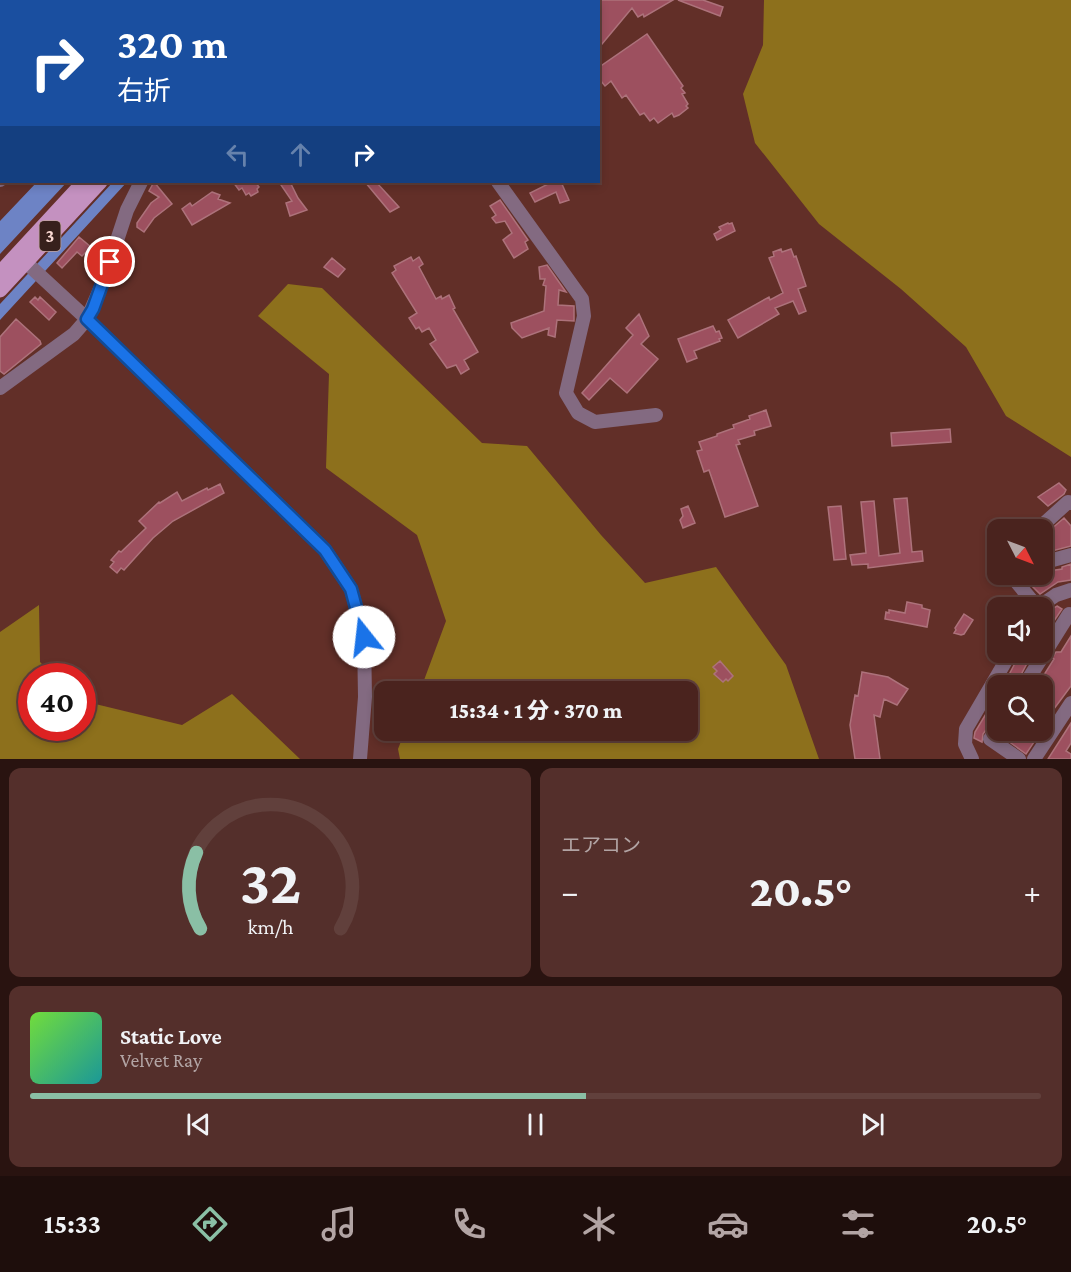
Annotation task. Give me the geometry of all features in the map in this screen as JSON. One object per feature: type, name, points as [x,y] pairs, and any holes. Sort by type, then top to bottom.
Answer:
[{"type":"main road","name":"3","points":[[0,291],[21,258],[83,183]]},
{"type":"main road","name":"3","points":[[0,273],[21,258],[98,183]]},
{"type":"street","points":[[0,388],[74,334],[87,319],[104,280],[127,210],[140,183]]},
{"type":"street","points":[[499,183],[582,299],[584,316],[566,393],[579,413],[595,422],[656,416]]},
{"type":"street","points":[[21,258],[325,550],[351,589],[364,637],[365,698],[360,759]]},
{"type":"street","points":[[1049,519],[1068,502],[1071,503]]},
{"type":"street","points":[[1053,559],[1071,555]]},
{"type":"street","points":[[1053,597],[1071,590]]},
{"type":"street","points":[[1053,637],[1069,614],[1071,615]]},
{"type":"street","points":[[972,759],[965,744],[966,729],[1005,663]]},
{"type":"street","points":[[1034,759],[1071,703]]},
{"type":"street","points":[[993,741],[1019,759]]},
{"type":"shaded area","points":[[764,0],[1071,0],[1071,457],[1006,416],[966,347],[901,289],[819,224],[755,143],[743,94],[763,45]]},
{"type":"shaded area","points":[[288,284],[322,288],[482,443],[527,446],[601,535],[645,583],[716,567],[786,665],[819,759],[400,759],[398,749],[401,741],[698,741],[698,681],[424,681],[446,621],[417,535],[326,468],[329,374],[258,316]]},
{"type":"shaded area","points":[[39,605],[41,663],[18,663],[18,741],[96,741],[96,704],[182,725],[232,694],[300,759],[0,759],[0,632]]},
{"type":"water","points":[[36,183],[66,183],[0,254],[0,221]]},
{"type":"water","points":[[112,183],[126,183],[0,320],[0,304]]},
{"type":"building","points":[[600,0],[673,0],[644,17],[643,14],[638,17],[632,8],[602,44],[600,42]]},
{"type":"building","points":[[678,0],[703,0],[723,7],[720,16]]},
{"type":"building","points":[[647,34],[683,86],[681,88],[685,93],[682,94],[688,108],[674,117],[672,113],[658,123],[654,118],[650,121],[644,113],[640,115],[626,95],[622,98],[611,81],[605,86],[600,82],[600,67]]},
{"type":"building","points":[[155,183],[172,204],[154,218],[144,232],[137,227],[137,223],[151,203],[159,197],[149,191]]},
{"type":"building","points":[[234,183],[256,183],[259,187],[258,192],[251,196],[249,193],[246,195],[242,188],[239,190]]},
{"type":"building","points":[[280,183],[290,183],[307,210],[290,216],[286,203],[292,201]]},
{"type":"building","points":[[366,183],[377,183],[399,207],[390,212]]},
{"type":"building","points":[[550,183],[561,183],[569,200],[560,203],[556,192],[535,202],[530,193]]},
{"type":"building","points":[[212,192],[220,195],[218,199],[230,203],[192,225],[182,209],[190,203],[192,206]]},
{"type":"building","points":[[500,200],[528,240],[525,242],[528,249],[514,258],[503,240],[512,233],[505,221],[496,223],[492,218],[496,215],[490,206]]},
{"type":"building","points":[[732,223],[735,231],[717,240],[714,234],[721,230],[719,227]]},
{"type":"building","points":[[79,237],[91,247],[82,256],[77,252],[62,268],[57,263]]},
{"type":"building","points":[[781,249],[782,252],[791,249],[794,257],[796,256],[806,286],[798,289],[806,311],[799,314],[793,301],[775,308],[779,314],[738,338],[728,320],[769,297],[770,300],[783,293],[769,258],[774,256],[773,252]]},
{"type":"building","points":[[411,257],[413,261],[419,257],[423,264],[419,267],[436,299],[449,295],[455,308],[453,309],[478,352],[464,360],[469,369],[461,374],[456,365],[447,368],[430,344],[436,340],[429,328],[422,332],[419,327],[416,329],[409,318],[417,313],[392,273],[396,270],[394,266]]},
{"type":"building","points":[[332,258],[345,269],[338,277],[324,267]]},
{"type":"building","points":[[547,265],[566,292],[559,290],[558,305],[574,306],[574,321],[557,320],[555,337],[548,335],[549,328],[522,338],[512,328],[511,323],[544,311],[546,286],[543,285],[545,279],[540,279],[539,267]]},
{"type":"building","points":[[35,297],[38,300],[40,297],[56,312],[49,320],[30,302]]},
{"type":"building","points":[[639,314],[649,336],[641,344],[658,359],[627,393],[610,378],[589,400],[582,393],[633,335],[626,328]]},
{"type":"building","points":[[16,319],[41,344],[4,374],[0,371],[0,337]]},
{"type":"building","points":[[713,326],[716,332],[719,331],[722,338],[719,339],[720,341],[694,351],[697,358],[687,362],[678,339]]},
{"type":"building","points":[[766,410],[771,426],[754,431],[755,435],[738,440],[740,444],[736,445],[758,506],[725,517],[709,470],[704,472],[697,451],[702,450],[699,442],[734,428],[733,425],[750,419],[749,416]]},
{"type":"building","points":[[950,429],[951,442],[892,446],[891,433]]},
{"type":"building","points":[[1059,483],[1066,490],[1048,506],[1038,497]]},
{"type":"building","points":[[220,484],[224,493],[173,521],[153,538],[124,570],[121,568],[117,573],[110,567],[114,562],[111,560],[119,551],[121,552],[146,528],[139,521],[159,502],[177,492],[182,501]]},
{"type":"building","points":[[907,498],[912,552],[922,551],[923,561],[868,568],[868,564],[852,565],[850,555],[866,553],[861,502],[874,501],[879,556],[900,553],[894,499]]},
{"type":"building","points":[[688,506],[695,523],[683,528],[680,520],[683,516],[681,509]]},
{"type":"building","points":[[841,506],[846,559],[834,560],[828,507]]},
{"type":"building","points":[[1064,518],[1071,526],[1071,546],[1053,551],[1053,528]]},
{"type":"building","points":[[1071,564],[1071,580],[1058,582],[1040,594],[1031,585],[1053,585],[1053,570],[1062,569]]},
{"type":"building","points":[[907,602],[922,605],[922,608],[930,610],[927,627],[885,619],[886,612],[889,613],[889,610],[905,613]]},
{"type":"building","points":[[1057,606],[1062,609],[1053,622],[1053,608]]},
{"type":"building","points":[[964,614],[973,620],[964,634],[954,633],[955,628]]},
{"type":"building","points":[[1071,636],[1071,686],[1053,710],[1053,675],[1044,675],[1053,663],[1056,652],[1061,652]]},
{"type":"building","points":[[720,661],[733,676],[728,681],[726,679],[723,682],[714,674],[717,671],[713,667]]},
{"type":"building","points":[[1015,663],[1027,663],[1021,675],[1009,675]]},
{"type":"building","points":[[862,672],[888,677],[908,689],[897,705],[884,699],[880,717],[874,715],[880,759],[855,759],[850,725]]},
{"type":"building","points":[[987,712],[987,728],[983,734],[982,742],[974,738],[975,732]]},
{"type":"building","points":[[1071,723],[1071,743],[1066,751],[1071,754],[1071,759],[1048,759]]},
{"type":"building","points":[[1008,741],[1035,741],[1026,754]]},
{"type":"route","points":[[110,262],[93,309],[87,319],[325,550],[351,589],[364,637]]}]
